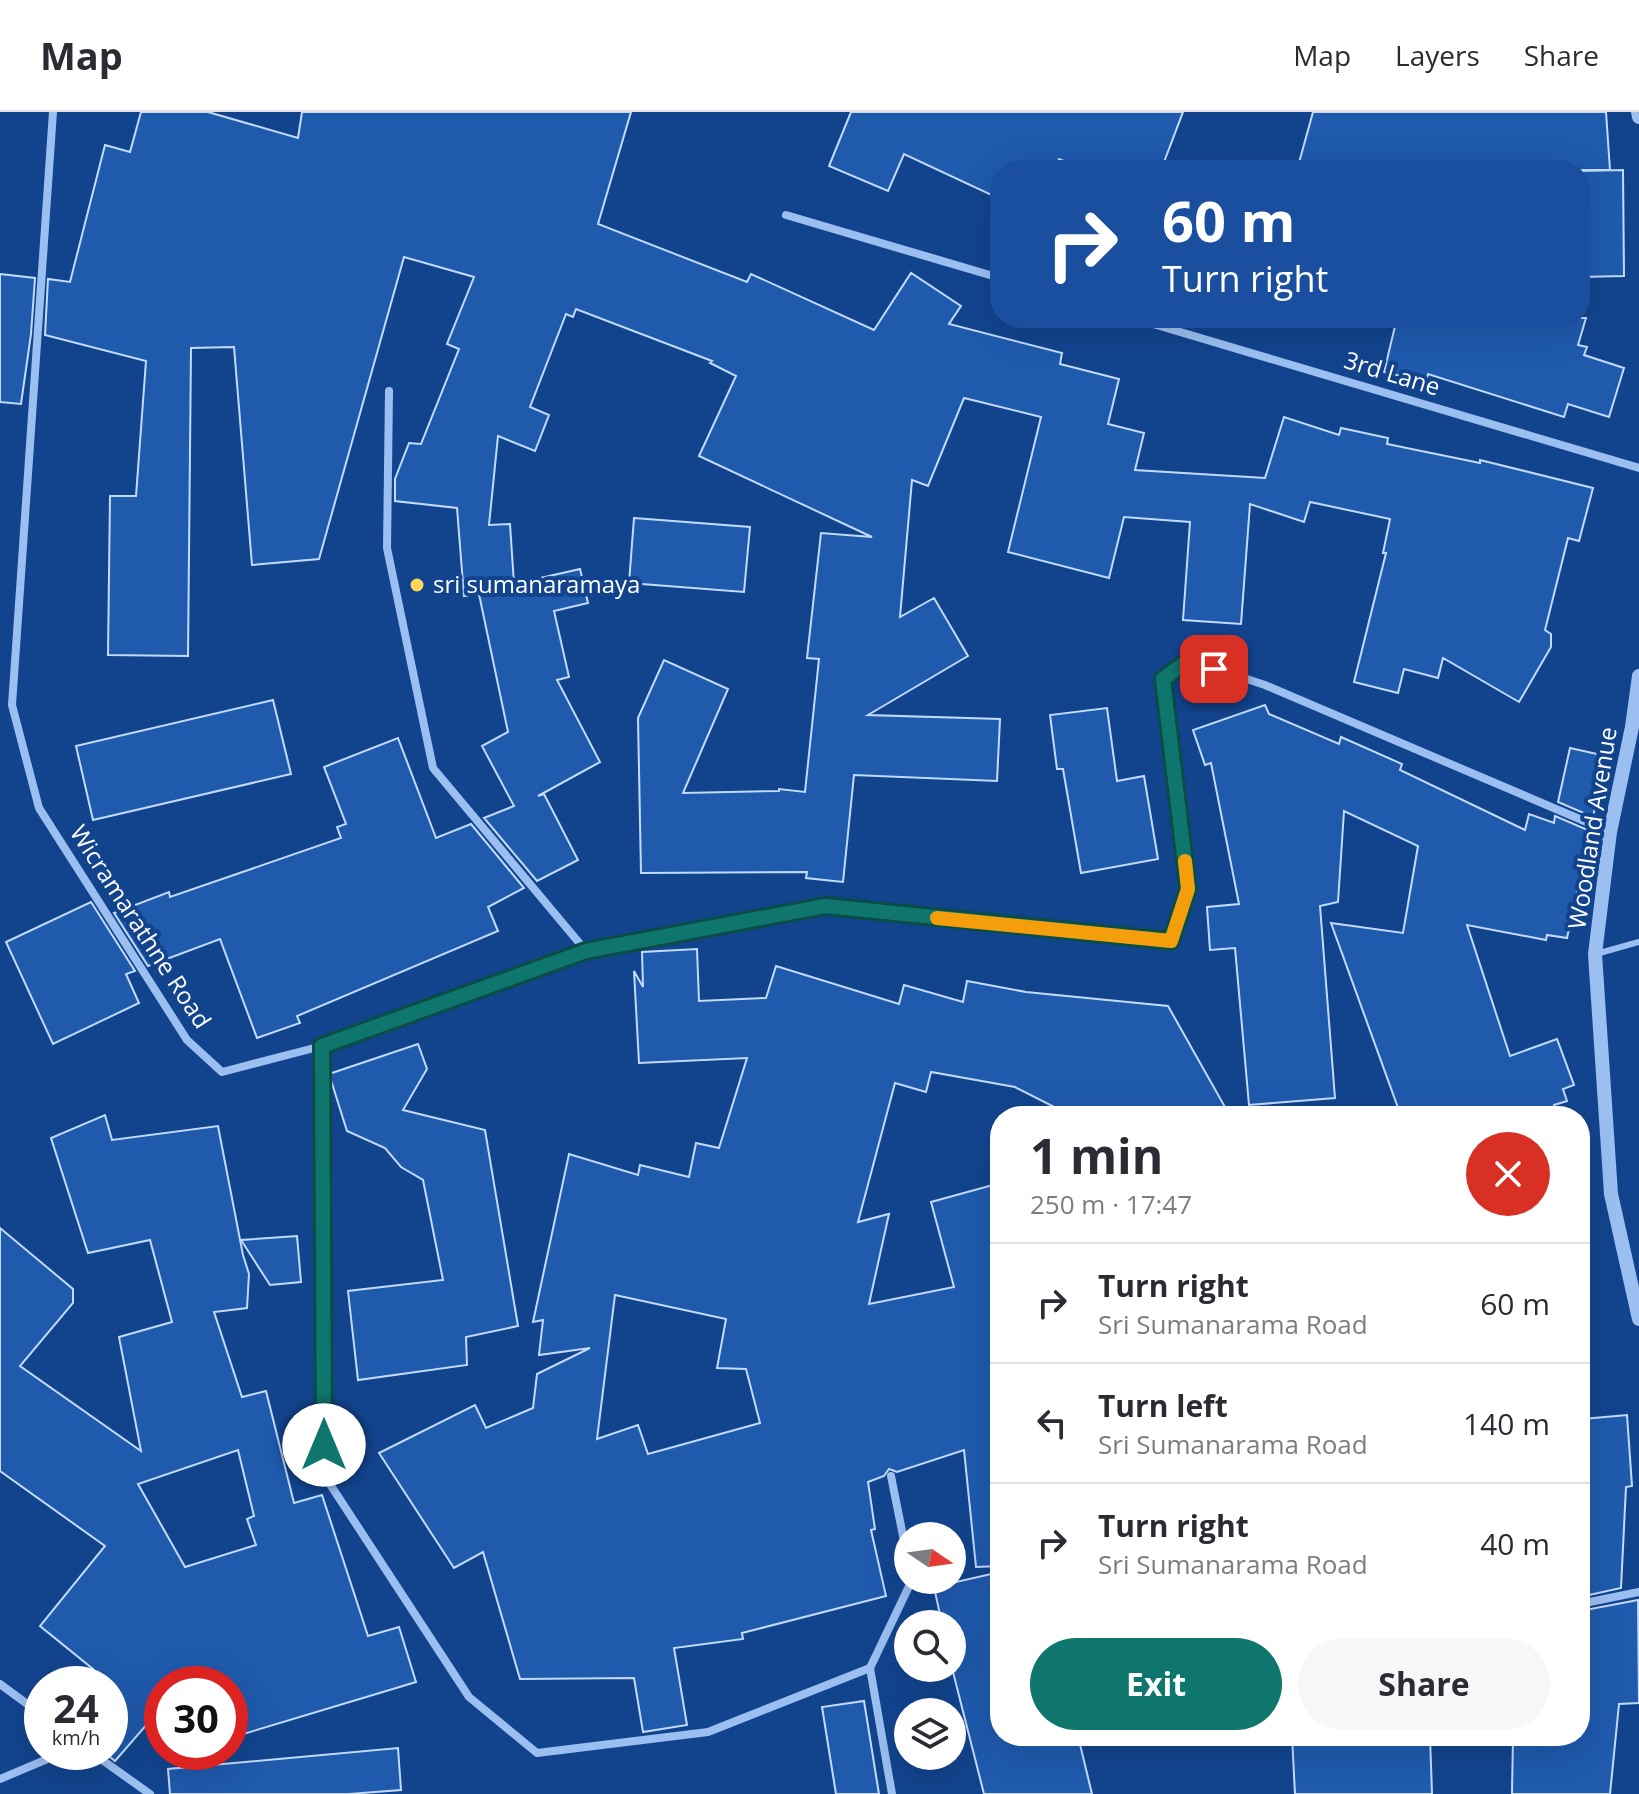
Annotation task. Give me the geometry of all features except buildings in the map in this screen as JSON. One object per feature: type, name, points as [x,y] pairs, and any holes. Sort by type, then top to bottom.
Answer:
[{"type":"street","name":"Wicramarathne Road","points":[[53,112],[12,705],[39,808],[187,1040],[222,1072],[322,1046]]},
{"type":"street","points":[[786,215],[990,275]]},
{"type":"street","name":"3rd Lane","points":[[1167,328],[1639,468]]},
{"type":"street","points":[[389,391],[387,548],[433,768],[586,951]]},
{"type":"street","points":[[870,1668],[708,1732],[537,1753],[469,1697],[324,1475],[322,1046],[586,951],[825,906],[1171,941],[1188,889],[1163,679],[1189,660],[1265,685],[1610,832]]},
{"type":"street","name":"Woodland Avenue","points":[[1639,676],[1636,726],[1610,832],[1595,954],[1611,1194],[1639,1319]]},
{"type":"street","points":[[891,1476],[900,1522]]},
{"type":"street","points":[[1590,1602],[1639,1592]]},
{"type":"street","points":[[892,1794],[870,1668],[905,1594]]},
{"type":"street","points":[[0,1684],[24,1702]]},
{"type":"street","points":[[0,1779],[24,1769]]},
{"type":"street","points":[[116,1770],[150,1794]]},
{"type":"lane","points":[[1595,954],[1639,942]]},
{"type":"slow traffic","points":[[937,918],[1171,941],[1188,889],[1185,861]]},
{"type":"place","name":"sri sumanaramaya","points":[[417,585]]},
{"type":"route","points":[[324,1445],[322,1046],[586,951],[825,906],[1171,941],[1188,889],[1163,679],[1189,660],[1214,669]]}]
